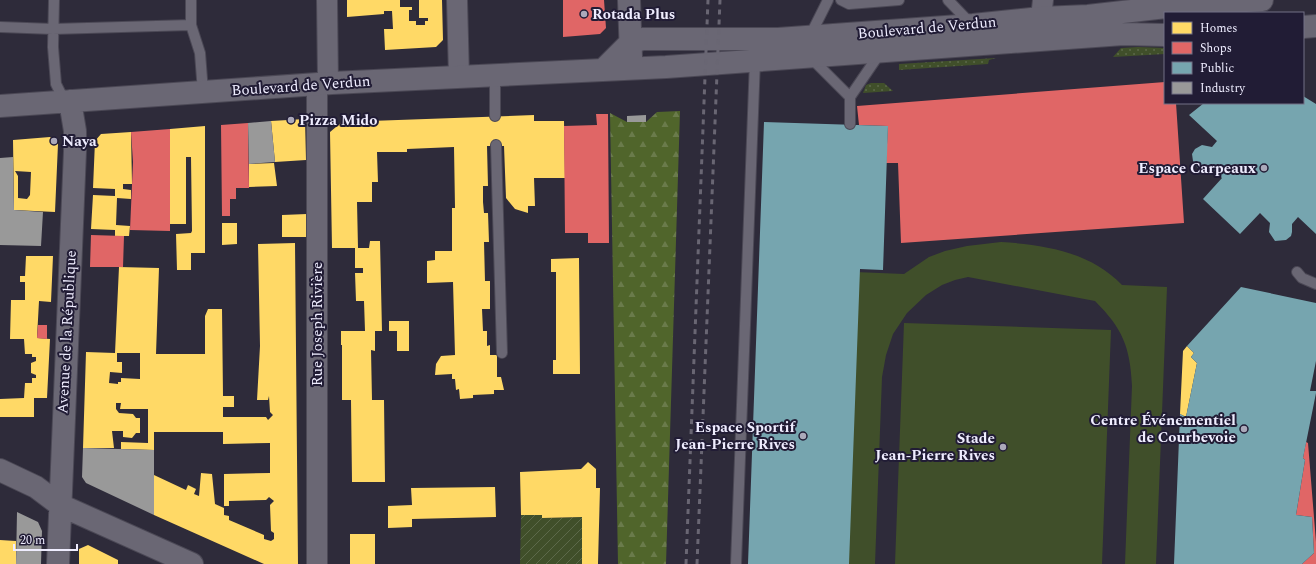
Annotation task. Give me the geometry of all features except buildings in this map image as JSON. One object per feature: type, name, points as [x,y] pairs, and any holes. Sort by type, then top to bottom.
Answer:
[{"type":"main road","points":[[629,0],[632,68]]},
{"type":"main road","name":"Boulevard de Verdun","points":[[0,106],[323,84],[603,70],[755,60],[810,47],[973,25],[1042,9],[1088,16],[1183,5],[1262,0]]},
{"type":"main road","points":[[1304,27],[1316,26]]},
{"type":"main road","name":"Boulevard de Verdun","points":[[630,43],[642,39],[740,40],[880,53],[1123,34],[1164,35]]},
{"type":"main road","points":[[603,70],[630,43]]},
{"type":"main road","name":"Avenue de la République","points":[[58,564],[76,131],[70,101]]},
{"type":"main road","points":[[0,470],[36,486],[60,505],[192,564]]},
{"type":"street","name":"Rue Joseph Rivière","points":[[317,564],[323,84],[326,0]]},
{"type":"street","points":[[457,0],[459,76]]},
{"type":"street","points":[[1031,41],[1042,9]]},
{"type":"lane","points":[[54,0],[56,84],[60,94],[70,101]]},
{"type":"lane","points":[[191,0],[190,26],[200,53],[203,92]]},
{"type":"lane","points":[[828,0],[810,47],[850,97]]},
{"type":"lane","points":[[841,0],[849,4],[899,0]]},
{"type":"lane","points":[[948,0],[973,25]]},
{"type":"lane","points":[[0,27],[54,29],[190,26]]},
{"type":"lane","points":[[850,124],[850,97],[880,53]]},
{"type":"lane","points":[[736,564],[755,60]]},
{"type":"lane","points":[[495,75],[495,116]]},
{"type":"lane","points":[[496,145],[502,353]]},
{"type":"lane","points":[[1297,272],[1302,278],[1316,284]]},
{"type":"green space","points":[[1121,48],[1164,48],[1164,54],[1113,57]]},
{"type":"green space","points":[[996,58],[989,60],[988,64],[899,70],[899,64]]},
{"type":"green space","points":[[871,83],[884,83],[893,91],[863,93],[866,85]]},
{"type":"green space","points":[[680,111],[666,564],[618,564],[610,113],[627,122],[646,122],[657,112]]},
{"type":"green space","points":[[1001,242],[1034,245],[1066,252],[1096,265],[1122,285],[1167,287],[1156,564],[1125,564],[1132,386],[1127,349],[1118,330],[1105,311],[1095,301],[968,277],[942,285],[926,295],[907,313],[893,334],[886,355],[882,377],[875,564],[748,564],[855,272],[904,274],[929,257],[945,251],[967,246]]},
{"type":"green space","name":"Stade Jean-Pierre Rives","points":[[904,323],[1111,330],[1102,564],[895,564]]},
{"type":"green space","points":[[521,515],[542,515],[542,518],[582,517],[582,564],[520,564]]},
{"type":"railway","points":[[686,564],[708,0]]},
{"type":"railway","points":[[697,564],[720,0]]},
{"type":"place","name":"Rotada Plus","points":[[584,14]]},
{"type":"place","name":"Pizza Mido","points":[[291,120]]},
{"type":"place","name":"Naya","points":[[54,141]]},
{"type":"place","name":"Espace Carpeaux","points":[[1264,168]]},
{"type":"place","name":"Centre Événementiel de Courbevoie","points":[[1244,429]]},
{"type":"place","name":"Espace Sportif Jean-Pierre Rives","points":[[803,436]]},
{"type":"place","name":"Stade Jean-Pierre Rives","points":[[1003,447]]}]
